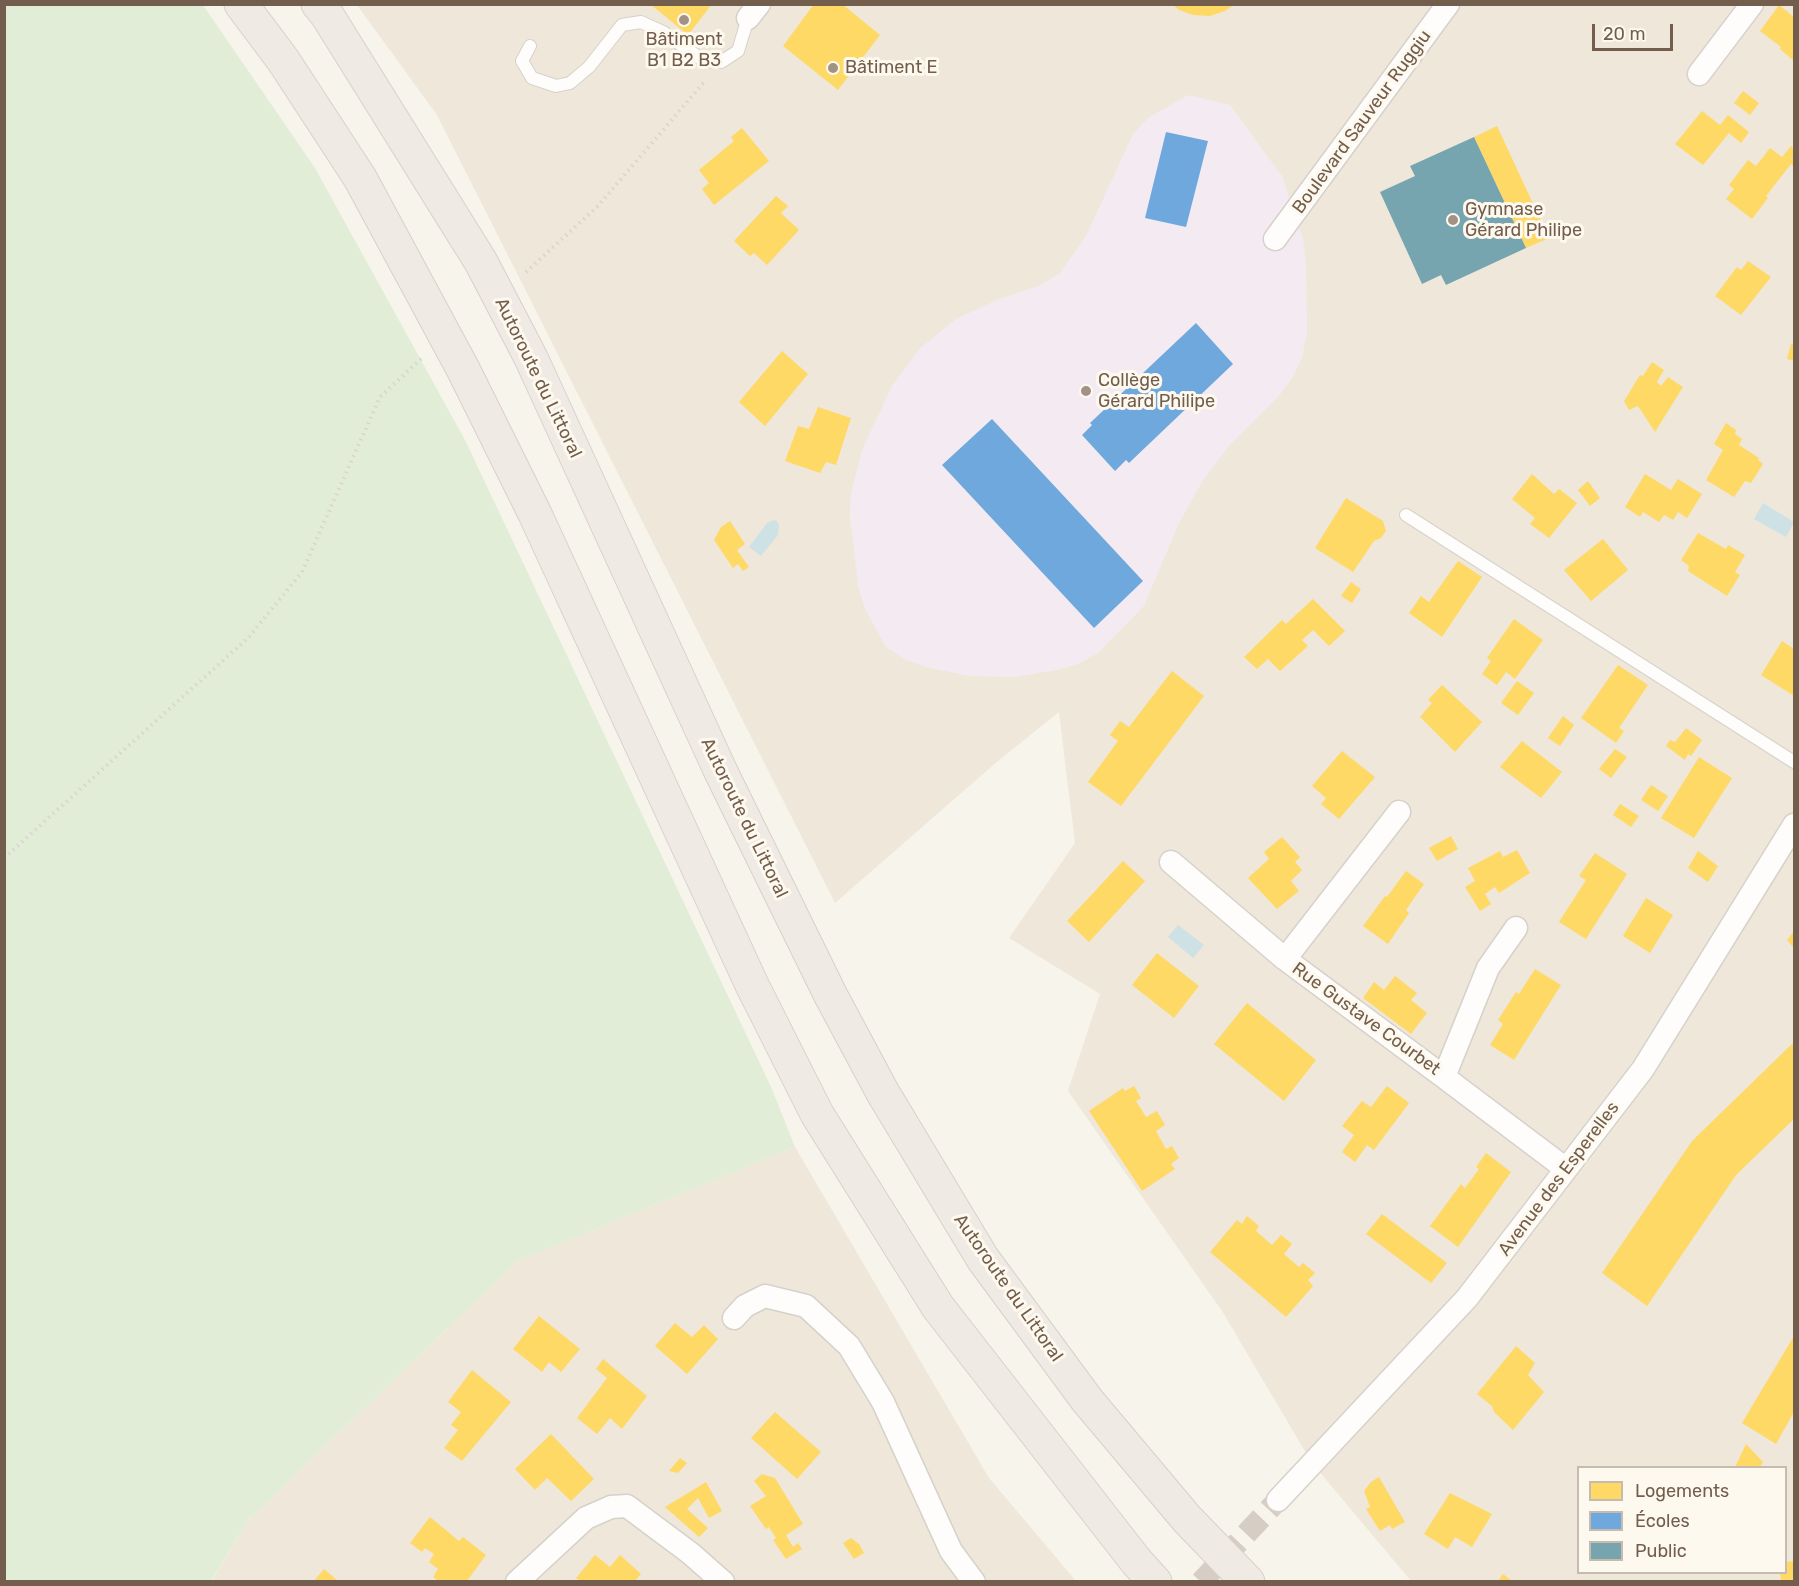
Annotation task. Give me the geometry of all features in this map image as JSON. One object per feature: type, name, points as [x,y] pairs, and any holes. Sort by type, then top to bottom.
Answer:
[{"type":"highway","points":[[241,4],[283,60],[360,178],[458,359],[535,514],[752,985],[817,1114],[938,1307],[1136,1562],[1155,1581]]},
{"type":"highway","name":"Autoroute du Littoral","points":[[318,4],[481,262],[531,357],[726,782],[831,996],[883,1093],[983,1259],[1087,1400],[1187,1519],[1248,1581]]},
{"type":"street","name":"Boulevard Sauveur Ruggiu","points":[[1275,239],[1448,4]]},
{"type":"street","points":[[1699,74],[1752,4]]},
{"type":"street","points":[[1285,959],[1399,812]]},
{"type":"street","name":"Avenue des Esperelles","points":[[1278,1500],[1467,1298],[1643,1069],[1794,825]]},
{"type":"street","name":"Rue Gustave Courbet","points":[[1171,862],[1285,959],[1566,1169]]},
{"type":"street","points":[[1444,1077],[1488,968],[1516,928]]},
{"type":"street","points":[[734,1318],[745,1306],[765,1296],[806,1306],[849,1346],[883,1402],[951,1551],[974,1581]]},
{"type":"street","points":[[517,1581],[586,1518],[619,1506],[627,1506],[690,1552],[723,1581]]},
{"type":"lane","points":[[530,46],[522,61],[532,78],[556,86],[570,83],[589,67],[622,25],[641,22],[663,32],[704,62],[721,62],[738,51],[754,11]]},
{"type":"lane","points":[[1406,515],[1794,762]]},
{"type":"path","points":[[526,272],[598,206],[721,62]]},
{"type":"path","points":[[4,858],[248,638],[302,572],[380,397],[428,353]]},
{"type":"shaded area","points":[[357,5],[1794,5],[1794,1581],[1411,1581],[1312,1463],[1222,1311],[1068,1091],[1100,994],[1009,938],[1075,843],[1059,712],[998,761],[835,903],[437,115]]},
{"type":"shaded area","name":"Collège Gérard Philipe","points":[[1188,95],[1230,105],[1282,176],[1303,239],[1306,262],[1307,332],[1302,358],[1292,378],[1279,396],[1228,447],[1202,482],[1179,523],[1144,606],[1098,653],[1078,664],[1015,677],[970,676],[925,667],[904,659],[886,647],[865,609],[858,586],[850,515],[851,493],[862,450],[892,386],[920,348],[956,319],[997,300],[1041,285],[1060,273],[1086,236],[1133,134],[1148,118]]},
{"type":"shaded area","points":[[1763,503],[1794,522],[1786,537],[1754,519]]},
{"type":"shaded area","points":[[774,520],[779,525],[778,535],[761,556],[749,547],[767,523]]},
{"type":"shaded area","points":[[1178,925],[1204,945],[1193,958],[1168,937]]},
{"type":"shaded area","points":[[795,1147],[989,1478],[1076,1581],[211,1582],[249,1519],[518,1261]]},
{"type":"green space","points":[[5,4],[203,5],[315,168],[465,440],[772,1089],[795,1147],[518,1261],[249,1519],[211,1581],[5,1581]]},
{"type":"building: Logements","name":"Bâtiment B1 B2 B3","points":[[650,4],[712,4],[688,35]]},
{"type":"building: Logements","name":"Bâtiment E","points":[[814,4],[842,4],[880,35],[838,90],[783,46]]},
{"type":"building: Logements","points":[[1172,4],[1235,4],[1225,11],[1210,16],[1193,15],[1179,10]]},
{"type":"building: Logements","points":[[1779,5],[1794,17],[1794,61],[1780,49],[1781,47],[1760,31]]},
{"type":"building: Logements","points":[[1743,91],[1759,103],[1750,115],[1734,103]]},
{"type":"building: Logements","points":[[1702,111],[1720,125],[1728,115],[1749,132],[1741,143],[1729,133],[1703,165],[1675,144]]},
{"type":"building: Logements","points":[[1497,126],[1549,238],[1526,248],[1474,137]]},
{"type":"building: Logements","points":[[742,128],[769,161],[714,205],[702,189],[709,183],[699,170],[734,141],[731,137]]},
{"type":"building: Logements","points":[[1791,146],[1794,149],[1794,167],[1791,164],[1766,196],[1768,198],[1752,219],[1726,199],[1734,189],[1729,185],[1748,160],[1756,166],[1770,148],[1782,157]]},
{"type":"building: Logements","points":[[776,196],[788,206],[781,213],[799,230],[767,265],[754,253],[750,256],[734,241]]},
{"type":"building: Logements","points":[[1748,261],[1771,277],[1741,315],[1715,296],[1737,267],[1741,270]]},
{"type":"building: Logements","points":[[1791,344],[1794,345],[1794,361],[1787,359]]},
{"type":"building: Logements","points":[[782,351],[808,374],[765,426],[739,402]]},
{"type":"building: Logements","points":[[1652,362],[1664,370],[1657,382],[1661,386],[1668,377],[1683,387],[1655,432],[1638,406],[1629,410],[1624,401],[1640,375],[1643,376]]},
{"type":"building: Logements","points":[[818,407],[851,418],[836,465],[826,462],[820,473],[785,461],[798,426],[809,429]]},
{"type":"building: Logements","points":[[1726,423],[1736,430],[1735,434],[1742,439],[1739,445],[1759,458],[1758,460],[1763,464],[1751,483],[1745,481],[1734,497],[1706,480],[1723,450],[1714,444]]},
{"type":"building: Logements","points":[[1532,474],[1554,494],[1559,489],[1577,503],[1549,538],[1530,524],[1535,518],[1512,499]]},
{"type":"building: Logements","points":[[1645,474],[1671,490],[1678,479],[1702,494],[1687,518],[1678,512],[1673,520],[1664,515],[1659,522],[1643,512],[1640,517],[1625,507]]},
{"type":"building: Logements","points":[[1588,481],[1600,498],[1590,506],[1578,490]]},
{"type":"building: Logements","points":[[1346,498],[1383,521],[1386,531],[1381,538],[1374,541],[1353,572],[1315,548]]},
{"type":"building: Logements","points":[[730,521],[745,544],[737,550],[749,567],[743,571],[738,564],[733,568],[714,540],[721,527]]},
{"type":"building: Logements","points":[[1698,533],[1726,549],[1728,545],[1745,555],[1735,572],[1740,575],[1727,596],[1688,571],[1689,566],[1681,560]]},
{"type":"building: Logements","points":[[1603,539],[1628,570],[1591,601],[1564,570]]},
{"type":"building: Logements","points":[[1458,561],[1482,577],[1442,637],[1409,613],[1421,596],[1429,602]]},
{"type":"building: Logements","points":[[1351,582],[1361,589],[1352,603],[1341,596]]},
{"type":"building: Logements","points":[[1313,599],[1345,631],[1329,646],[1313,630],[1302,640],[1308,646],[1280,671],[1268,659],[1257,669],[1244,657],[1282,620],[1286,624]]},
{"type":"building: Logements","points":[[1514,619],[1543,640],[1515,679],[1506,672],[1497,685],[1482,674],[1491,661],[1487,658]]},
{"type":"building: Logements","points":[[1782,641],[1794,649],[1794,696],[1761,675]]},
{"type":"building: Logements","points":[[1618,665],[1648,685],[1619,728],[1624,731],[1616,743],[1581,718]]},
{"type":"building: Logements","points":[[1172,671],[1204,696],[1121,806],[1088,782],[1118,741],[1110,735],[1120,721],[1129,727]]},
{"type":"building: Logements","points":[[1517,681],[1534,693],[1518,715],[1501,703]]},
{"type":"building: Logements","points":[[1442,685],[1482,722],[1455,752],[1420,717],[1432,703],[1428,700]]},
{"type":"building: Logements","points":[[1563,716],[1574,725],[1560,746],[1548,738]]},
{"type":"building: Logements","points":[[1686,728],[1702,740],[1691,756],[1688,754],[1685,760],[1666,746],[1670,740],[1675,742]]},
{"type":"building: Logements","points":[[1522,741],[1562,772],[1541,798],[1500,767]]},
{"type":"building: Logements","points":[[1615,749],[1627,757],[1611,778],[1599,769]]},
{"type":"building: Logements","points":[[1342,751],[1375,777],[1339,819],[1321,804],[1326,798],[1312,786]]},
{"type":"building: Logements","points":[[1699,757],[1732,778],[1694,838],[1661,818]]},
{"type":"building: Logements","points":[[1651,785],[1668,796],[1658,811],[1641,800]]},
{"type":"building: Logements","points":[[1620,804],[1639,816],[1631,827],[1613,815]]},
{"type":"building: Logements","points":[[1451,836],[1458,849],[1437,861],[1429,848]]},
{"type":"building: Logements","points":[[1282,837],[1300,857],[1295,862],[1302,870],[1291,881],[1299,891],[1277,909],[1248,878],[1269,859],[1264,852]]},
{"type":"building: Logements","points":[[1517,850],[1530,873],[1499,893],[1495,887],[1485,894],[1491,904],[1480,911],[1465,887],[1475,881],[1468,868],[1500,851],[1503,857]]},
{"type":"building: Logements","points":[[1698,851],[1718,866],[1708,882],[1688,868]]},
{"type":"building: Logements","points":[[1595,853],[1627,874],[1586,939],[1559,922],[1586,880],[1579,876]]},
{"type":"building: Logements","points":[[1123,861],[1145,881],[1089,942],[1067,921]]},
{"type":"building: Logements","points":[[1406,871],[1424,884],[1406,910],[1409,913],[1388,944],[1363,926]]},
{"type":"building: Logements","points":[[1646,898],[1673,915],[1650,953],[1623,936]]},
{"type":"building: Logements","points":[[1794,931],[1794,948],[1787,940]]},
{"type":"building: Logements","points":[[1157,953],[1199,986],[1174,1018],[1132,985]]},
{"type":"building: Logements","points":[[1535,969],[1561,985],[1514,1060],[1490,1045],[1503,1024],[1498,1020],[1516,992],[1519,994]]},
{"type":"building: Logements","points":[[1395,976],[1417,993],[1411,1000],[1427,1013],[1411,1034],[1363,998],[1374,982],[1384,990]]},
{"type":"building: Logements","points":[[1247,1003],[1316,1060],[1284,1101],[1214,1044]]},
{"type":"building: Logements","points":[[1794,1042],[1794,1119],[1736,1175],[1647,1306],[1602,1273],[1692,1141]]},
{"type":"building: Logements","points":[[1134,1086],[1141,1098],[1136,1101],[1146,1117],[1157,1111],[1165,1125],[1156,1131],[1166,1149],[1172,1146],[1179,1158],[1171,1164],[1175,1169],[1142,1191],[1089,1111],[1123,1088],[1125,1091]]},
{"type":"building: Logements","points":[[1387,1086],[1409,1103],[1374,1150],[1367,1145],[1355,1162],[1342,1152],[1354,1135],[1342,1126],[1362,1101],[1371,1107]]},
{"type":"building: Logements","points":[[1486,1153],[1511,1172],[1458,1247],[1430,1226],[1461,1184],[1465,1188],[1479,1169],[1476,1167]]},
{"type":"building: Logements","points":[[1382,1214],[1447,1263],[1431,1283],[1366,1234]]},
{"type":"building: Logements","points":[[1247,1216],[1259,1226],[1256,1231],[1272,1245],[1281,1235],[1292,1244],[1284,1254],[1299,1267],[1303,1263],[1315,1273],[1308,1280],[1313,1286],[1286,1317],[1210,1252],[1237,1220],[1242,1224]]},
{"type":"building: Logements","points":[[539,1316],[580,1349],[561,1372],[549,1362],[542,1372],[513,1349]]},
{"type":"building: Logements","points":[[675,1323],[692,1337],[704,1325],[718,1339],[687,1374],[655,1346]]},
{"type":"building: Logements","points":[[1794,1336],[1794,1412],[1776,1444],[1742,1423]]},
{"type":"building: Logements","points":[[1516,1346],[1535,1363],[1528,1375],[1544,1392],[1513,1430],[1494,1412],[1492,1406],[1477,1394]]},
{"type":"building: Logements","points":[[603,1359],[647,1396],[622,1429],[610,1418],[597,1434],[577,1418],[607,1378],[596,1369]]},
{"type":"building: Logements","points":[[472,1370],[511,1402],[462,1461],[444,1448],[458,1430],[451,1425],[461,1412],[448,1402]]},
{"type":"building: Logements","points":[[775,1412],[821,1452],[797,1479],[751,1438]]},
{"type":"building: Logements","points":[[551,1434],[594,1479],[571,1501],[547,1478],[535,1490],[515,1469]]},
{"type":"building: Logements","points":[[1746,1444],[1763,1462],[1761,1466],[1735,1466]]},
{"type":"building: Logements","points":[[680,1458],[687,1463],[678,1473],[669,1471]]},
{"type":"building: Logements","points":[[762,1474],[775,1478],[803,1524],[786,1535],[793,1547],[798,1543],[802,1549],[786,1559],[773,1540],[776,1538],[769,1527],[766,1529],[750,1506],[766,1496],[754,1481]]},
{"type":"building: Logements","points":[[1379,1477],[1405,1522],[1392,1529],[1390,1525],[1380,1531],[1366,1509],[1370,1507],[1364,1491],[1371,1482]]},
{"type":"building: Logements","points":[[706,1482],[722,1511],[709,1518],[698,1498],[687,1509],[708,1528],[699,1537],[665,1507]]},
{"type":"building: Logements","points":[[1450,1493],[1492,1514],[1472,1547],[1455,1537],[1448,1549],[1424,1534]]},
{"type":"building: Logements","points":[[430,1517],[459,1541],[463,1537],[486,1555],[467,1581],[439,1581],[433,1577],[438,1569],[429,1562],[434,1554],[425,1548],[422,1552],[410,1543]]},
{"type":"building: Logements","points":[[851,1538],[859,1544],[864,1553],[854,1559],[843,1543]]},
{"type":"building: Logements","points":[[595,1555],[610,1567],[620,1555],[641,1574],[635,1581],[580,1581],[576,1578]]},
{"type":"building: Logements","points":[[1794,1561],[1794,1581],[1781,1581],[1780,1574],[1787,1574],[1787,1562]]},
{"type":"building: Logements","points":[[324,1569],[338,1581],[314,1581]]},
{"type":"building: Logements","points":[[1503,1574],[1512,1581],[1498,1581]]},
{"type":"building: Écoles","points":[[1166,132],[1208,141],[1186,227],[1145,218]]},
{"type":"building: Écoles","points":[[1196,323],[1233,364],[1129,463],[1126,460],[1115,471],[1082,435],[1092,425],[1090,423]]},
{"type":"building: Écoles","points":[[992,419],[1143,581],[1094,628],[942,465]]},
{"type":"building: Public","name":"Gymnase Gérard Philipe","points":[[1474,137],[1526,248],[1446,285],[1441,275],[1422,284],[1380,192],[1415,176],[1410,166]]},
{"type":"tunnel","points":[[1201,1582],[1278,1500]]},
{"type":"place","name":"Bâtiment B1 B2 B3","points":[[684,20]]},
{"type":"place","name":"Bâtiment E","points":[[833,68]]},
{"type":"place","name":"Gymnase Gérard Philipe","points":[[1453,220]]},
{"type":"place","name":"Collège Gérard Philipe","points":[[1086,391]]}]
